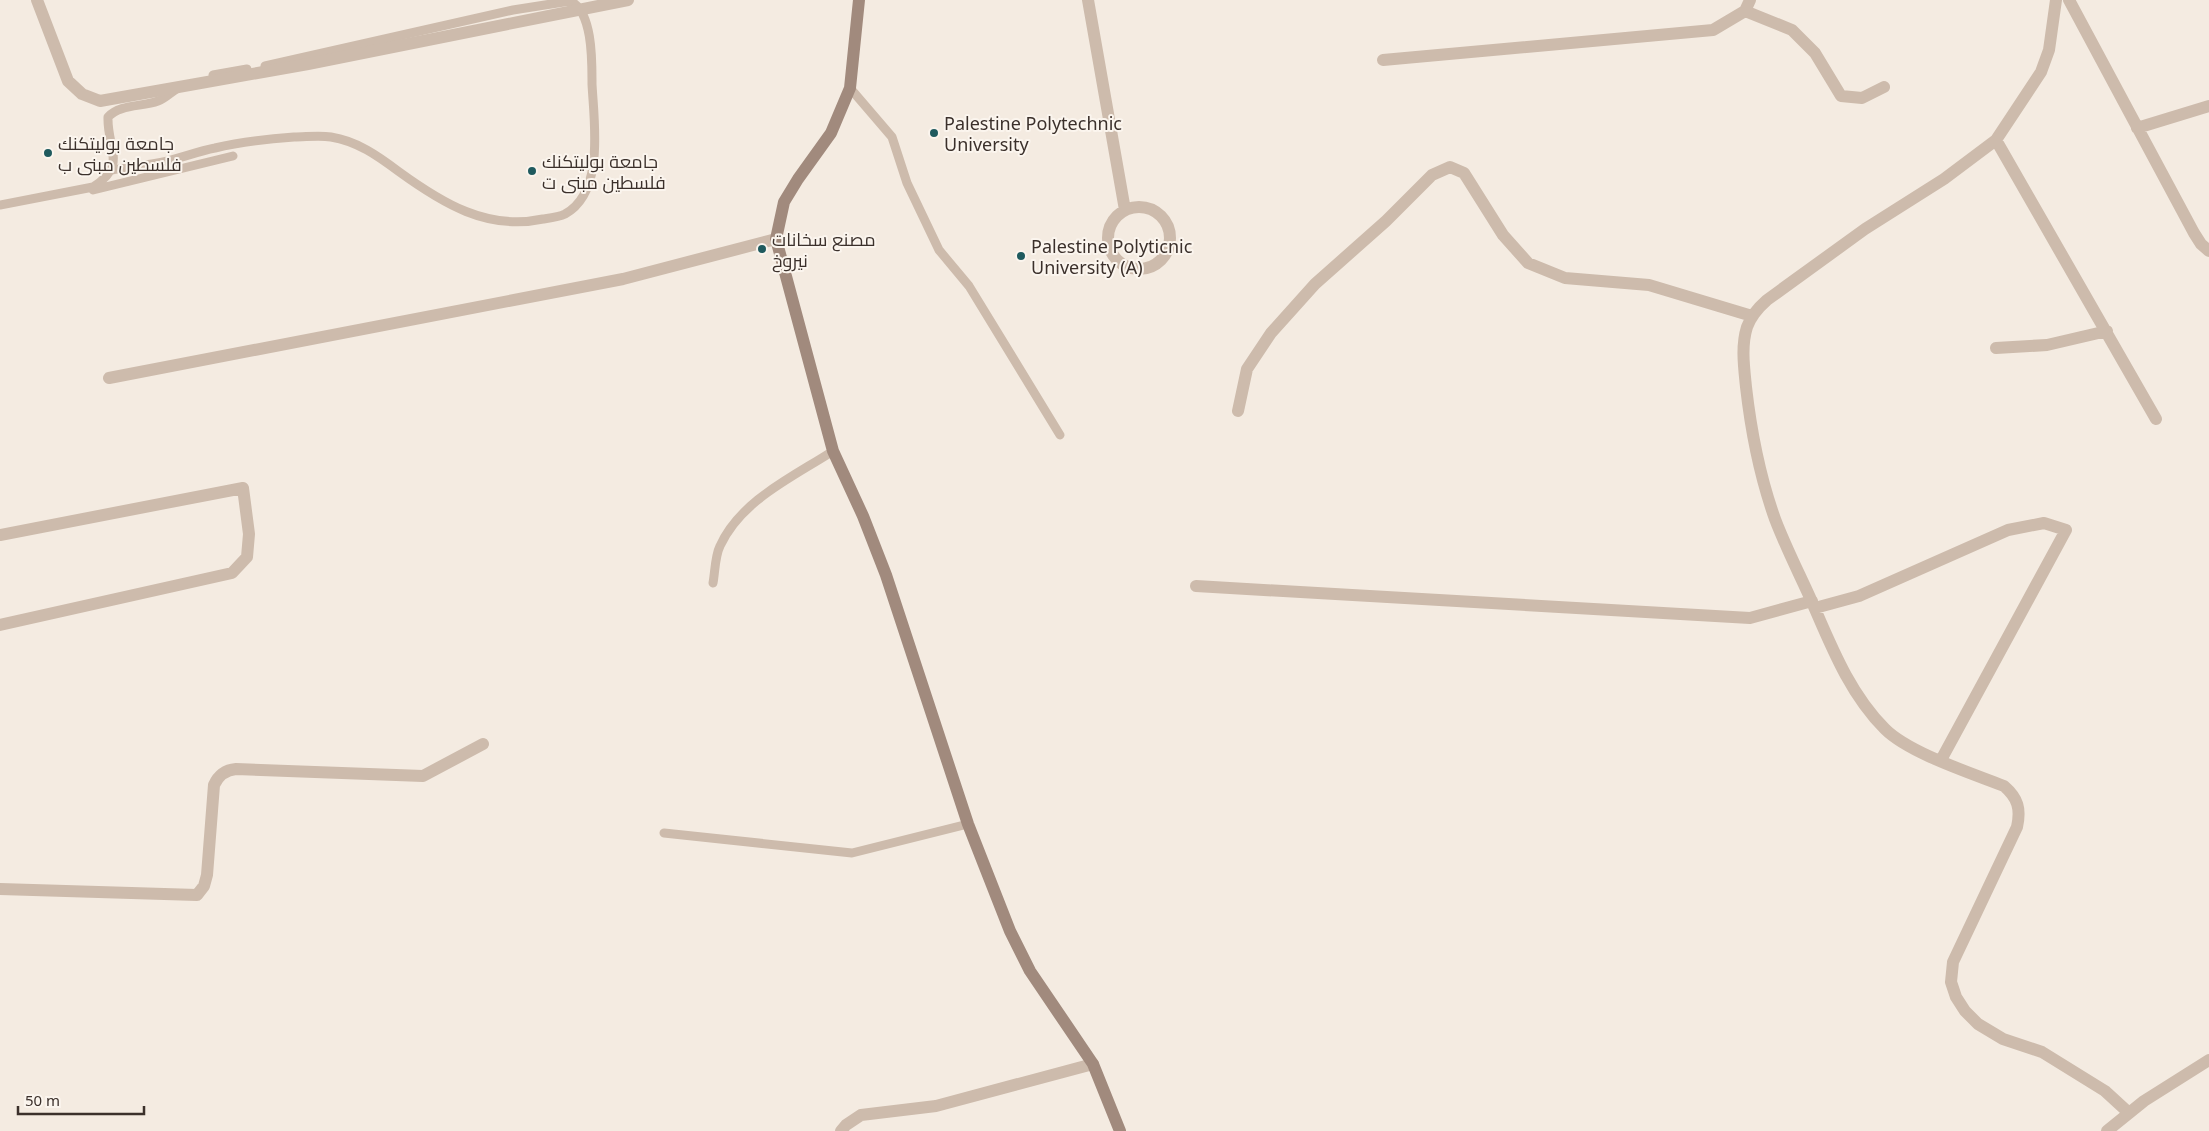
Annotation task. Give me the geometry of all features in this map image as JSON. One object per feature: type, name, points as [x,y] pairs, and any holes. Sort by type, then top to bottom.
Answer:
[{"type":"street","points":[[37,0],[68,81],[82,94],[100,100],[110,100],[308,64],[628,0]]},
{"type":"street","points":[[859,0],[850,88],[831,133],[784,202],[776,239],[834,451],[863,516],[886,575],[968,824],[1010,931],[1030,971],[1093,1064],[1120,1131]]},
{"type":"street","points":[[1088,0],[1125,210]]},
{"type":"street","points":[[2056,0],[2049,50],[2041,72],[1996,140],[1944,179],[1865,229],[1767,300],[1752,316],[1745,336],[1744,363],[1750,414],[1762,477],[1776,520],[1844,673],[1868,711],[1887,732],[1915,750],[2004,786],[2018,802],[2020,814],[2016,827],[1952,962],[1951,982],[1956,997],[1965,1011],[1978,1024],[2004,1039],[2042,1052],[2105,1091],[2129,1113]]},
{"type":"street","points":[[2069,0],[2194,233],[2201,244],[2209,251]]},
{"type":"street","points":[[1383,60],[1713,30],[1748,5],[1792,30],[1815,53],[1841,96],[1862,98],[1884,87]]},
{"type":"street","points":[[2137,128],[2209,106]]},
{"type":"street","points":[[1996,140],[2156,419]]},
{"type":"street","points":[[1238,411],[1247,369],[1271,333],[1315,284],[1386,221],[1432,176],[1450,167],[1464,173],[1503,235],[1528,263],[1565,278],[1649,285],[1752,316]]},
{"type":"street","points":[[1135,207],[1154,211],[1167,225],[1169,244],[1165,254],[1151,266],[1141,269],[1131,268],[1113,256],[1109,246],[1108,235],[1110,225],[1116,216],[1125,210],[1135,207]]},
{"type":"street","points":[[109,378],[622,279],[776,239]]},
{"type":"street","points":[[1996,348],[2046,345],[2107,331]]},
{"type":"street","points":[[0,535],[243,488],[249,534],[247,557],[232,573],[0,625]]},
{"type":"street","points":[[1196,586],[1750,618],[1859,596],[2008,530],[2044,523],[2066,530],[1941,760]]},
{"type":"street","points":[[0,889],[197,895],[204,886],[207,876],[214,785],[221,775],[228,771],[423,776],[483,744]]},
{"type":"street","points":[[2108,1131],[2144,1101],[2209,1060]]},
{"type":"street","points":[[841,1131],[853,1119],[861,1116],[936,1106],[1093,1064]]},
{"type":"lane","points":[[112,170],[141,166],[253,141],[318,136],[332,137],[360,146],[414,183],[476,216],[515,224],[564,215],[584,197],[591,182],[593,163],[592,77],[588,27],[582,9]]},
{"type":"lane","points":[[0,205],[92,187],[105,180],[112,170],[114,161],[108,117],[113,112],[122,109],[159,101],[179,88]]},
{"type":"lane","points":[[850,88],[892,138],[906,183],[939,250],[970,286],[1060,435]]},
{"type":"lane","points":[[0,212],[233,156]]},
{"type":"lane","points":[[713,583],[720,547],[733,523],[755,501],[834,451]]},
{"type":"lane","points":[[664,833],[852,853],[968,824]]},
{"type":"place","name":"Palestine Polytechnic University","points":[[934,133]]},
{"type":"place","name":"جامعة بوليتكنك فلسطين مبنى ب","points":[[48,153]]},
{"type":"place","name":"جامعة بوليتكنك فلسطين مبنى ت","points":[[532,171]]},
{"type":"place","name":"مصنع سخانات نيروخ","points":[[762,249]]},
{"type":"place","name":"Palestine Polyticnic University (A)","points":[[1021,256]]}]
